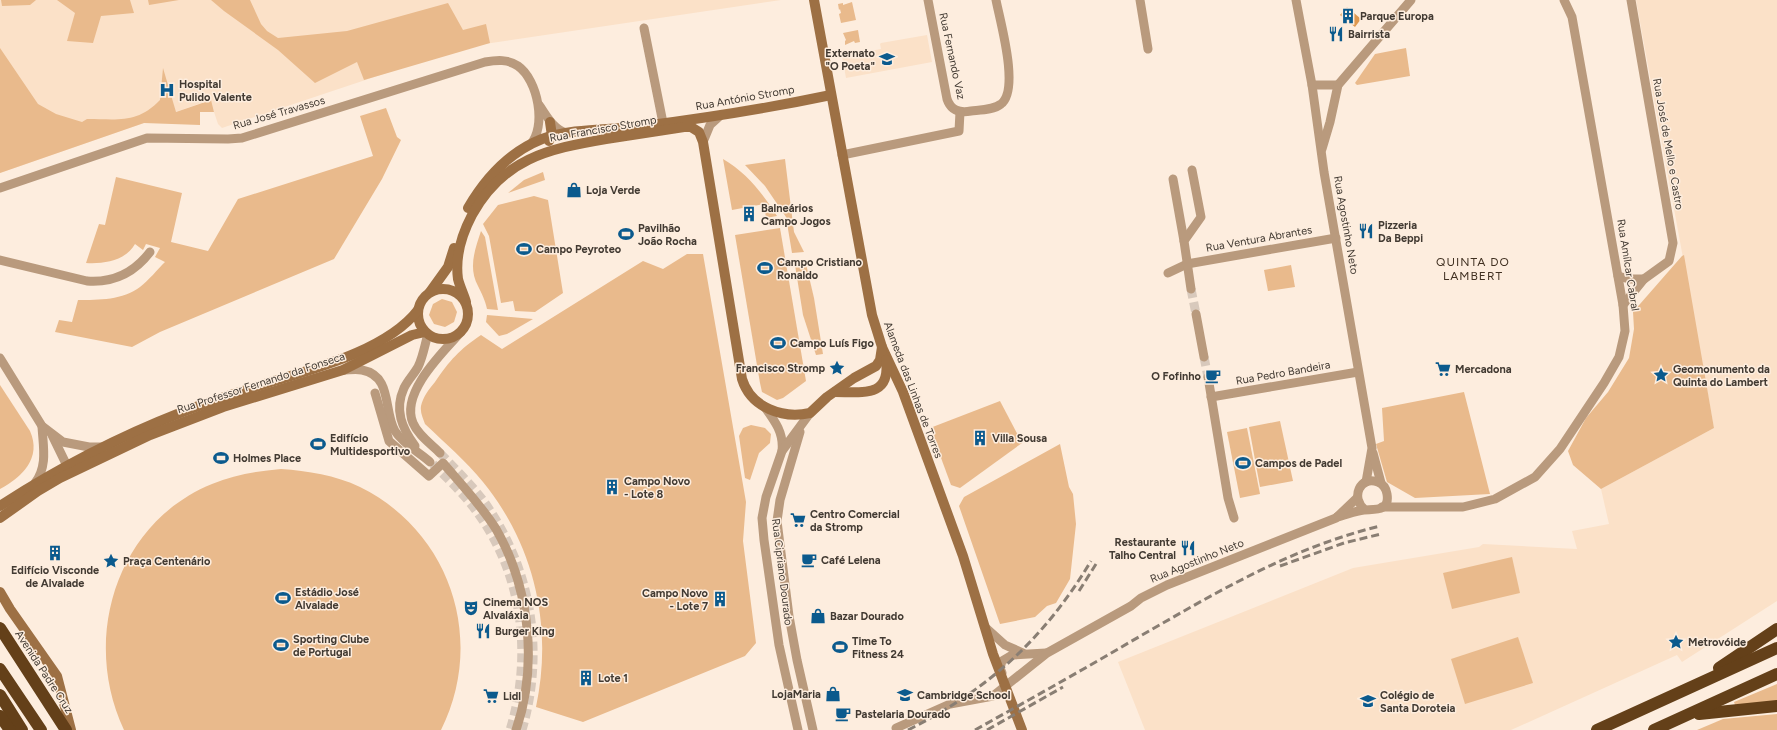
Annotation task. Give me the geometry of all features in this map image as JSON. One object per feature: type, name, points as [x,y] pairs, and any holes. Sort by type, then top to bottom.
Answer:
[{"type":"highway","name":"Avenida Padre Cruz","points":[[0,628],[66,730]]},
{"type":"highway","points":[[1689,687],[1777,629]]},
{"type":"highway","points":[[1597,730],[1777,648]]},
{"type":"highway","points":[[0,669],[41,730]]},
{"type":"highway","points":[[1654,730],[1690,715],[1777,674]]},
{"type":"highway","points":[[0,695],[22,730]]},
{"type":"highway","points":[[1690,715],[1777,706]]},
{"type":"highway","points":[[0,716],[10,730]]},
{"type":"street","name":"Alameda das Linhas de Torres","points":[[814,0],[872,315],[882,347],[905,399],[963,556],[985,627],[1022,730]]},
{"type":"street","name":"Rua Fernando Vaz","points":[[928,0],[947,99],[951,107],[960,112]]},
{"type":"street","points":[[842,155],[959,131],[960,112],[966,112],[1003,103],[1010,83],[1010,75],[996,0]]},
{"type":"street","points":[[1140,0],[1148,50]]},
{"type":"street","points":[[1296,0],[1312,85],[1321,152]]},
{"type":"street","name":"Rua Agostinho Neto","points":[[1366,482],[1372,448],[1321,152],[1330,122],[1338,85],[1412,0]]},
{"type":"street","name":"Rua Amílcar Cabral","points":[[1382,507],[1463,507],[1495,499],[1535,477],[1560,449],[1604,383],[1619,357],[1625,330],[1624,304],[1572,17],[1564,0]]},
{"type":"street","name":"Rua José de Mello e Castro","points":[[1624,304],[1644,279],[1669,261],[1672,243],[1631,0]]},
{"type":"street","points":[[644,28],[664,123]]},
{"type":"street","name":"Rua José Travassos","points":[[0,188],[147,138],[242,138],[485,62],[497,60],[507,61],[517,65],[525,72],[531,80],[539,105],[550,122],[558,130],[566,133]]},
{"type":"street","points":[[1312,85],[1338,85]]},
{"type":"street","name":"Rua António Stromp","points":[[664,123],[721,115],[831,95]]},
{"type":"street","name":"Rua José Travassos","points":[[530,145],[538,132],[539,105]]},
{"type":"street","points":[[703,142],[710,125],[721,115]]},
{"type":"street","points":[[528,159],[543,148],[552,136],[550,122]]},
{"type":"street","name":"Rua Francisco Stromp","points":[[430,292],[448,267],[462,221],[479,190],[497,169],[517,152],[552,136],[566,133],[664,123]]},
{"type":"street","name":"Rua Francisco Stromp","points":[[466,302],[458,281],[457,264],[459,249],[468,223],[478,204],[490,188],[504,175],[528,159],[567,145],[691,127],[699,132],[703,142],[742,379],[745,389],[751,397],[764,406],[786,415],[810,413]]},
{"type":"street","points":[[1184,241],[1201,217],[1192,170]]},
{"type":"street","points":[[1173,179],[1191,289]]},
{"type":"street","name":"Rua Ventura Abrantes","points":[[1168,273],[1187,264],[1336,238]]},
{"type":"street","points":[[0,260],[87,281],[101,282],[114,279],[130,272],[144,260],[150,252]]},
{"type":"street","points":[[1618,276],[1629,279],[1644,279]]},
{"type":"street","points":[[440,453],[418,431],[414,424],[410,412],[411,401],[416,389],[436,360],[461,332],[468,318],[466,302],[454,291],[446,288],[430,292],[422,300],[418,310],[421,325],[427,333],[436,338],[445,339],[454,337],[461,332]]},
{"type":"street","name":"Rua Professor Fernando da Fonseca","points":[[0,518],[103,447],[178,414],[219,398],[348,357],[396,331],[411,319],[418,310]]},
{"type":"street","points":[[1196,314],[1204,357]]},
{"type":"street","points":[[421,454],[403,427],[399,408],[404,388],[418,366],[427,333]]},
{"type":"street","name":"Rua Professor Fernando da Fonseca","points":[[0,506],[35,483],[188,420],[223,407],[343,370],[412,335],[427,333]]},
{"type":"street","points":[[810,413],[827,397],[854,378],[876,366],[880,360],[882,347]]},
{"type":"street","points":[[835,392],[869,392],[879,388],[886,378],[887,370],[882,347]]},
{"type":"street","points":[[0,358],[42,426],[63,442],[71,445],[103,447]]},
{"type":"street","points":[[343,370],[362,370],[372,374],[379,380],[383,385],[386,396],[390,422],[396,432],[401,439],[430,462]]},
{"type":"street","name":"Rua Pedro Bandeira","points":[[1211,397],[1358,372]]},
{"type":"street","points":[[1208,377],[1228,498],[1234,518]]},
{"type":"street","points":[[375,393],[389,441],[430,476],[443,463],[471,494],[496,530],[517,578],[525,612],[528,650],[525,690],[516,730]]},
{"type":"street","points":[[764,406],[781,432],[782,451]]},
{"type":"street","name":"Rua Cipriano Dourado","points":[[798,730],[779,645],[762,529],[762,518],[766,497],[782,451],[810,413]]},
{"type":"street","name":"Rua Cipriano Dourado","points":[[802,425],[780,500],[777,520],[789,616],[797,660],[814,730]]},
{"type":"street","points":[[35,483],[42,472],[44,462],[42,426]]},
{"type":"street","points":[[52,433],[69,469]]},
{"type":"street","points":[[1336,518],[1365,510],[1376,511],[1387,501],[1388,496],[1381,483],[1372,448]]},
{"type":"street","points":[[1365,510],[1357,498],[1359,489],[1366,482],[1371,481],[1381,483]]},
{"type":"street","points":[[1388,496],[1410,507]]},
{"type":"street","name":"Rua Agostinho Neto","points":[[896,728],[950,704],[993,696],[1047,653],[1166,585],[1336,518],[1357,498]]},
{"type":"street","points":[[0,592],[57,676],[71,730]]},
{"type":"street","name":"Rua Agostinho Neto","points":[[985,627],[1004,645],[1028,654]]},
{"type":"street","name":"Rua Agostinho Neto","points":[[1002,673],[1001,664],[1004,658],[1012,655],[1047,653]]},
{"type":"shaded area","name":"Hospital Pulido Valente","points":[[0,0],[781,0],[464,47],[222,128],[218,124],[210,100],[0,173]]},
{"type":"shaded area","points":[[1,0],[36,0],[30,5],[2,6]]},
{"type":"shaded area","points":[[57,0],[130,0],[134,13],[101,16],[93,43],[67,41],[75,13]]},
{"type":"shaded area","points":[[148,0],[179,0],[149,5]]},
{"type":"shaded area","points":[[211,0],[250,0],[261,24],[267,31],[278,38],[347,31],[448,3],[463,30],[486,24],[490,43],[364,80],[357,62],[315,83],[278,50]]},
{"type":"shaded area","points":[[1636,0],[1777,0],[1777,601],[1682,662],[1677,655],[1511,730],[1145,730],[1118,662],[1353,568],[1479,547],[1483,544],[1577,549],[1572,531],[1609,524],[1601,489],[1714,428]]},
{"type":"shaded area","points":[[852,2],[856,20],[841,23],[839,14],[841,13],[838,4],[843,3],[843,5]]},
{"type":"shaded area","points":[[1347,7],[1361,19],[1355,27],[1340,15]]},
{"type":"shaded area","points":[[858,30],[860,42],[855,43],[854,41],[845,45],[846,40],[843,33]]},
{"type":"shaded area","name":"Externato \"O Poeta\"","points":[[927,35],[932,62],[846,78],[842,56],[881,49],[881,43]]},
{"type":"shaded area","points":[[0,48],[38,104],[56,114],[82,122],[87,119],[118,119],[135,117],[152,108],[160,100],[163,68],[176,112],[211,100],[214,112],[200,112],[200,125],[144,123],[0,173]]},
{"type":"shaded area","points":[[1406,48],[1410,76],[1357,85],[1355,83],[1375,54]]},
{"type":"shaded area","points":[[386,108],[397,137],[401,140],[382,179],[334,259],[160,332],[132,347],[55,332],[59,320],[72,322],[78,300],[102,299],[126,295],[140,287],[165,262],[155,257],[160,248],[146,244],[143,250],[135,244],[131,250],[120,258],[107,262],[86,263],[99,224],[105,225],[116,177],[182,193],[171,242],[208,251],[238,199],[373,156],[360,116]]},
{"type":"shaded area","points":[[723,159],[747,177],[777,216],[766,218],[764,204],[732,210]]},
{"type":"shaded area","points":[[785,159],[794,232],[804,252],[792,253],[786,217],[765,186],[745,165]]},
{"type":"shaded area","points":[[543,172],[545,180],[508,193],[524,180]]},
{"type":"shaded area","name":"Campo Peyroteo","points":[[534,196],[548,200],[563,293],[535,312],[515,311],[513,301],[501,303],[489,236],[483,224],[498,205]]},
{"type":"shaded area","points":[[780,228],[806,381],[783,398],[777,400],[762,392],[735,235]]},
{"type":"shaded area","points":[[481,231],[485,237],[498,310],[487,309],[473,272],[474,258]]},
{"type":"shaded area","points":[[687,254],[703,254],[746,502],[743,541],[756,643],[745,656],[583,722],[536,707],[541,677],[542,647],[540,618],[535,588],[527,560],[516,533],[501,507],[470,467],[425,424],[421,413],[421,406],[426,393],[450,361],[481,335],[502,349],[643,261],[663,269]]},
{"type":"shaded area","name":"Geomonumento da Quinta do Lambert","points":[[1684,255],[1714,428],[1601,489],[1573,465],[1568,451],[1586,418],[1608,392],[1629,358],[1634,329],[1633,312]]},
{"type":"shaded area","points":[[806,264],[814,298],[823,354],[816,355],[803,315],[795,265]]},
{"type":"shaded area","points":[[1291,265],[1295,287],[1268,291],[1264,270]]},
{"type":"shaded area","points":[[442,299],[452,302],[457,312],[454,322],[445,327],[434,324],[429,315],[433,304]]},
{"type":"shaded area","points":[[487,315],[533,319],[507,334],[499,336],[486,322]]},
{"type":"shaded area","points":[[0,385],[30,431],[33,441],[33,450],[32,458],[28,466],[16,479],[0,489]]},
{"type":"shaded area","points":[[1464,392],[1490,494],[1415,498],[1387,482],[1376,444],[1384,441],[1382,408]]},
{"type":"shaded area","points":[[1000,401],[1022,443],[960,488],[951,485],[930,428]]},
{"type":"shaded area","points":[[1280,421],[1293,481],[1260,487],[1249,427]]},
{"type":"shaded area","points":[[751,425],[765,428],[771,434],[770,443],[759,453],[750,480],[745,478],[739,436],[743,428]]},
{"type":"shaded area","name":"Campos de Padel","points":[[1247,428],[1260,494],[1240,498],[1227,432]]},
{"type":"shaded area","points":[[1060,444],[1069,487],[1073,494],[1076,524],[1070,579],[1056,603],[1047,606],[1035,617],[1000,624],[959,506],[964,497]]},
{"type":"shaded area","name":"Estádio José Alvalade","points":[[281,469],[321,474],[341,479],[360,487],[391,507],[417,531],[437,560],[452,592],[459,625],[460,660],[454,696],[441,730],[124,730],[111,695],[106,659],[108,622],[116,588],[131,555],[152,526],[179,502],[212,484],[229,478]]},
{"type":"shaded area","points":[[1512,557],[1520,593],[1452,609],[1443,573]]},
{"type":"shaded area","points":[[1518,637],[1533,683],[1465,704],[1451,659]]},
{"type":"shaded area","points":[[1777,684],[1777,701],[1735,705],[1734,702]]},
{"type":"shaded area","points":[[1777,714],[1777,730],[1697,730],[1723,719]]},
{"type":"tunnel","points":[[1191,289],[1196,314]]},
{"type":"tunnel","points":[[1204,357],[1208,377]]},
{"type":"tunnel","points":[[440,453],[469,483],[485,503],[501,529],[514,556],[523,584],[530,612],[533,642],[533,671],[529,701],[522,730]]},
{"type":"tunnel","points":[[433,464],[469,502],[491,533],[504,559],[513,587],[519,615],[522,644],[521,673],[517,702],[510,730]]},
{"type":"railway","points":[[975,730],[1191,607],[1251,575],[1313,547],[1380,526]]},
{"type":"railway","points":[[1280,566],[1344,543],[1381,534]]},
{"type":"railway","points":[[908,730],[964,697],[989,679],[1012,659],[1034,638],[1054,615],[1091,561]]},
{"type":"railway","points":[[1079,591],[1096,564]]},
{"type":"railway","points":[[987,730],[1063,687]]},
{"type":"place","name":"Parque Europa","points":[[1348,16]]},
{"type":"place","name":"Bairrista","points":[[1336,34]]},
{"type":"place","name":"Externato \"O Poeta\"","points":[[887,59]]},
{"type":"place","name":"Hospital Pulido Valente","points":[[167,90]]},
{"type":"place","name":"Loja Verde","points":[[574,190]]},
{"type":"place","name":"Balneários Campo Jogos","points":[[749,214]]},
{"type":"place","name":"Pizzeria Da Beppi","points":[[1366,231]]},
{"type":"place","name":"Pavilhão João Rocha","points":[[626,234]]},
{"type":"place","name":"Campo Peyroteo","points":[[524,249]]},
{"type":"place","name":"Campo Cristiano Ronaldo","points":[[765,268]]},
{"type":"place","name":"Campo Luís Figo","points":[[778,343]]},
{"type":"place","name":"Francisco Stromp","points":[[837,368]]},
{"type":"place","name":"Mercadona","points":[[1443,369]]},
{"type":"place","name":"Geomonumento da Quinta do Lambert","points":[[1661,375]]},
{"type":"place","name":"O Fofinho","points":[[1213,376]]},
{"type":"place","name":"Villa Sousa","points":[[980,438]]},
{"type":"place","name":"Edifício Multidesportivo","points":[[318,444]]},
{"type":"place","name":"Holmes Place","points":[[221,458]]},
{"type":"place","name":"Campos de Padel","points":[[1243,463]]},
{"type":"place","name":"Campo Novo - Lote 8","points":[[612,487]]},
{"type":"place","name":"Centro Comercial da Stromp","points":[[798,520]]},
{"type":"place","name":"Restaurante Talho Central","points":[[1188,548]]},
{"type":"place","name":"Edifício Visconde de Alvalade","points":[[55,553]]},
{"type":"place","name":"Café Lelena","points":[[809,560]]},
{"type":"place","name":"Praça Centenário","points":[[111,561]]},
{"type":"place","name":"Estádio José Alvalade","points":[[283,598]]},
{"type":"place","name":"Campo Novo - Lote 7","points":[[720,599]]},
{"type":"place","name":"Cinema NOS Alvaláxia","points":[[471,608]]},
{"type":"place","name":"Bazar Dourado","points":[[818,616]]},
{"type":"place","name":"Burger King","points":[[483,631]]},
{"type":"place","name":"Metrovóide","points":[[1676,642]]},
{"type":"place","name":"Sporting Clube de Portugal","points":[[281,645]]},
{"type":"place","name":"Time To Fitness 24","points":[[840,647]]},
{"type":"place","name":"Lote 1","points":[[586,678]]},
{"type":"place","name":"LojaMaria","points":[[833,694]]},
{"type":"place","name":"Cambridge School","points":[[905,695]]},
{"type":"place","name":"Lidl","points":[[491,696]]},
{"type":"place","name":"Colégio de Santa Doroteia","points":[[1368,701]]},
{"type":"place","name":"Pastelaria Dourado","points":[[843,714]]},
{"type":"district","name":"QUINTA DO LAMBERT","points":[[1473,269]]}]
